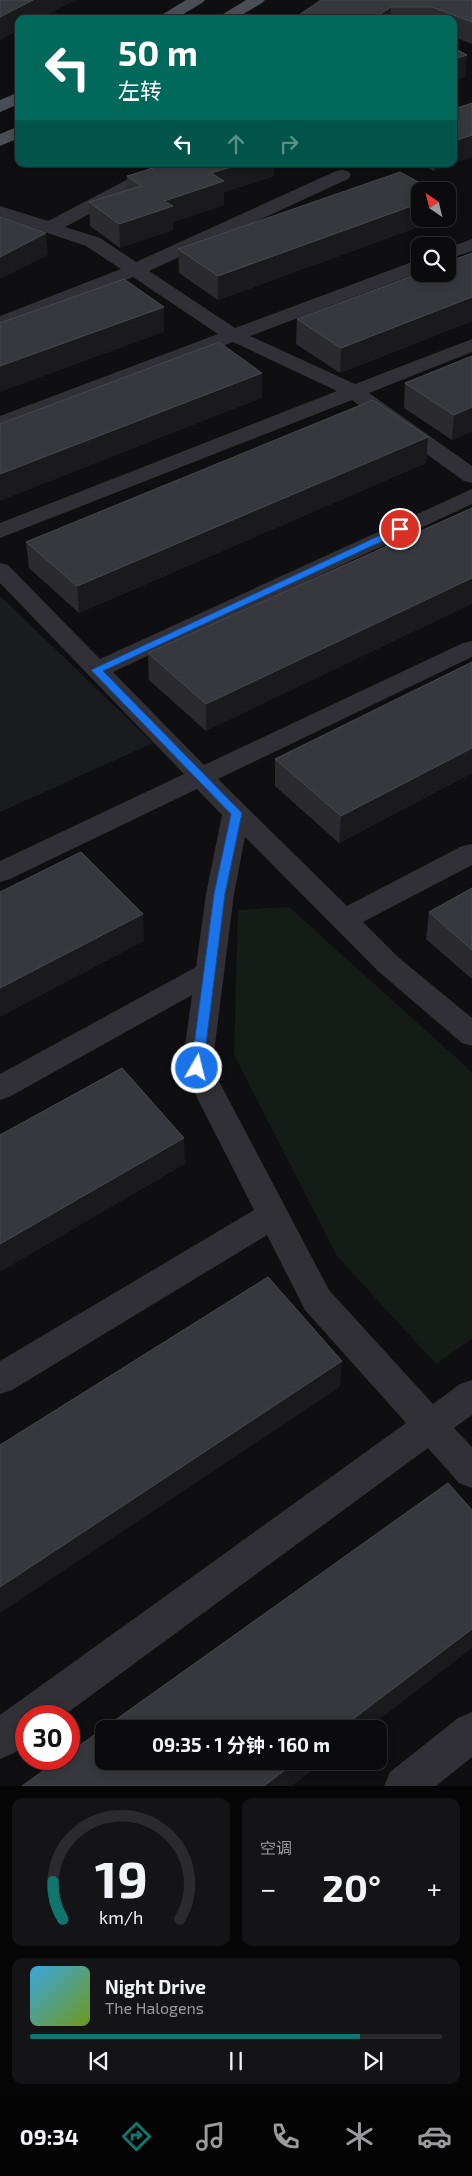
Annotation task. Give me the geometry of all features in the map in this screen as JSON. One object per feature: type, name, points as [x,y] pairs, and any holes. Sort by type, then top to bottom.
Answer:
[{"type":"main road","points":[[169,15],[197,0]]},
{"type":"main road","points":[[230,15],[257,0]]},
{"type":"main road","points":[[0,107],[15,99]]},
{"type":"main road","points":[[0,141],[15,133]]},
{"type":"street","points":[[51,227],[164,167]]},
{"type":"street","points":[[0,322],[135,270],[342,175]]},
{"type":"street","points":[[0,211],[93,242],[233,335],[354,391],[472,476]]},
{"type":"street","points":[[456,251],[472,245]]},
{"type":"street","points":[[0,423],[411,268]]},
{"type":"street","points":[[0,531],[472,345]]},
{"type":"street","points":[[96,670],[472,496]]},
{"type":"street","points":[[0,570],[236,813],[388,964],[472,1035]]},
{"type":"street","points":[[0,872],[472,648]]},
{"type":"street","points":[[236,813],[220,894],[197,1068],[317,1300],[472,1472]]},
{"type":"street","points":[[344,920],[472,853]]},
{"type":"street","points":[[0,1088],[210,972]]},
{"type":"street","points":[[0,1379],[272,1215]]},
{"type":"street","points":[[46,1705],[472,1395]]},
{"type":"street","points":[[0,1739],[15,1728]]},
{"type":"street","points":[[404,1786],[472,1732]]},
{"type":"shaded area","points":[[0,596],[153,743],[0,812]]},
{"type":"shaded area","points":[[289,907],[472,1072],[472,1339],[436,1364],[337,1256],[234,1055],[238,910]]},
{"type":"building","points":[[0,0],[33,0],[0,17]]},
{"type":"building","points":[[321,0],[472,0],[472,22],[432,7],[391,7],[379,15],[299,15]]},
{"type":"building","points":[[457,50],[467,55],[457,58]]},
{"type":"building","points":[[472,103],[472,135],[457,140],[457,108]]},
{"type":"building","points":[[157,167],[231,167],[211,173],[224,181],[164,201],[173,206],[119,224],[89,202],[141,186],[127,176]]},
{"type":"building","points":[[400,172],[418,182],[411,182],[411,206],[218,276],[178,249]]},
{"type":"building","points":[[0,217],[46,233],[0,257]]},
{"type":"building","points":[[472,253],[472,297],[341,348],[297,319],[411,276],[411,282],[456,282],[456,259]]},
{"type":"building","points":[[124,279],[164,307],[0,366],[0,323]]},
{"type":"building","points":[[219,342],[262,373],[0,474],[0,424]]},
{"type":"building","points":[[472,356],[472,407],[454,415],[405,383]]},
{"type":"building","points":[[373,400],[428,437],[77,586],[26,542]]},
{"type":"building","points":[[472,508],[472,578],[206,704],[148,653]]},
{"type":"building","points":[[472,662],[472,748],[341,816],[275,759]]},
{"type":"building","points":[[81,852],[143,914],[0,988],[0,892]]},
{"type":"building","points":[[472,888],[472,950],[429,912]]},
{"type":"building","points":[[122,1068],[184,1138],[0,1244],[0,1135]]},
{"type":"building","points":[[268,1277],[342,1361],[0,1587],[0,1445]]},
{"type":"building","points":[[448,1483],[472,1510],[472,1629],[352,1720],[115,1720]]},
{"type":"building","points":[[95,1734],[95,1770],[285,1770],[264,1786],[22,1786],[45,1770],[80,1770],[80,1745]]},
{"type":"route","points":[[197,1068],[220,894],[236,813],[96,670],[400,529]]}]
